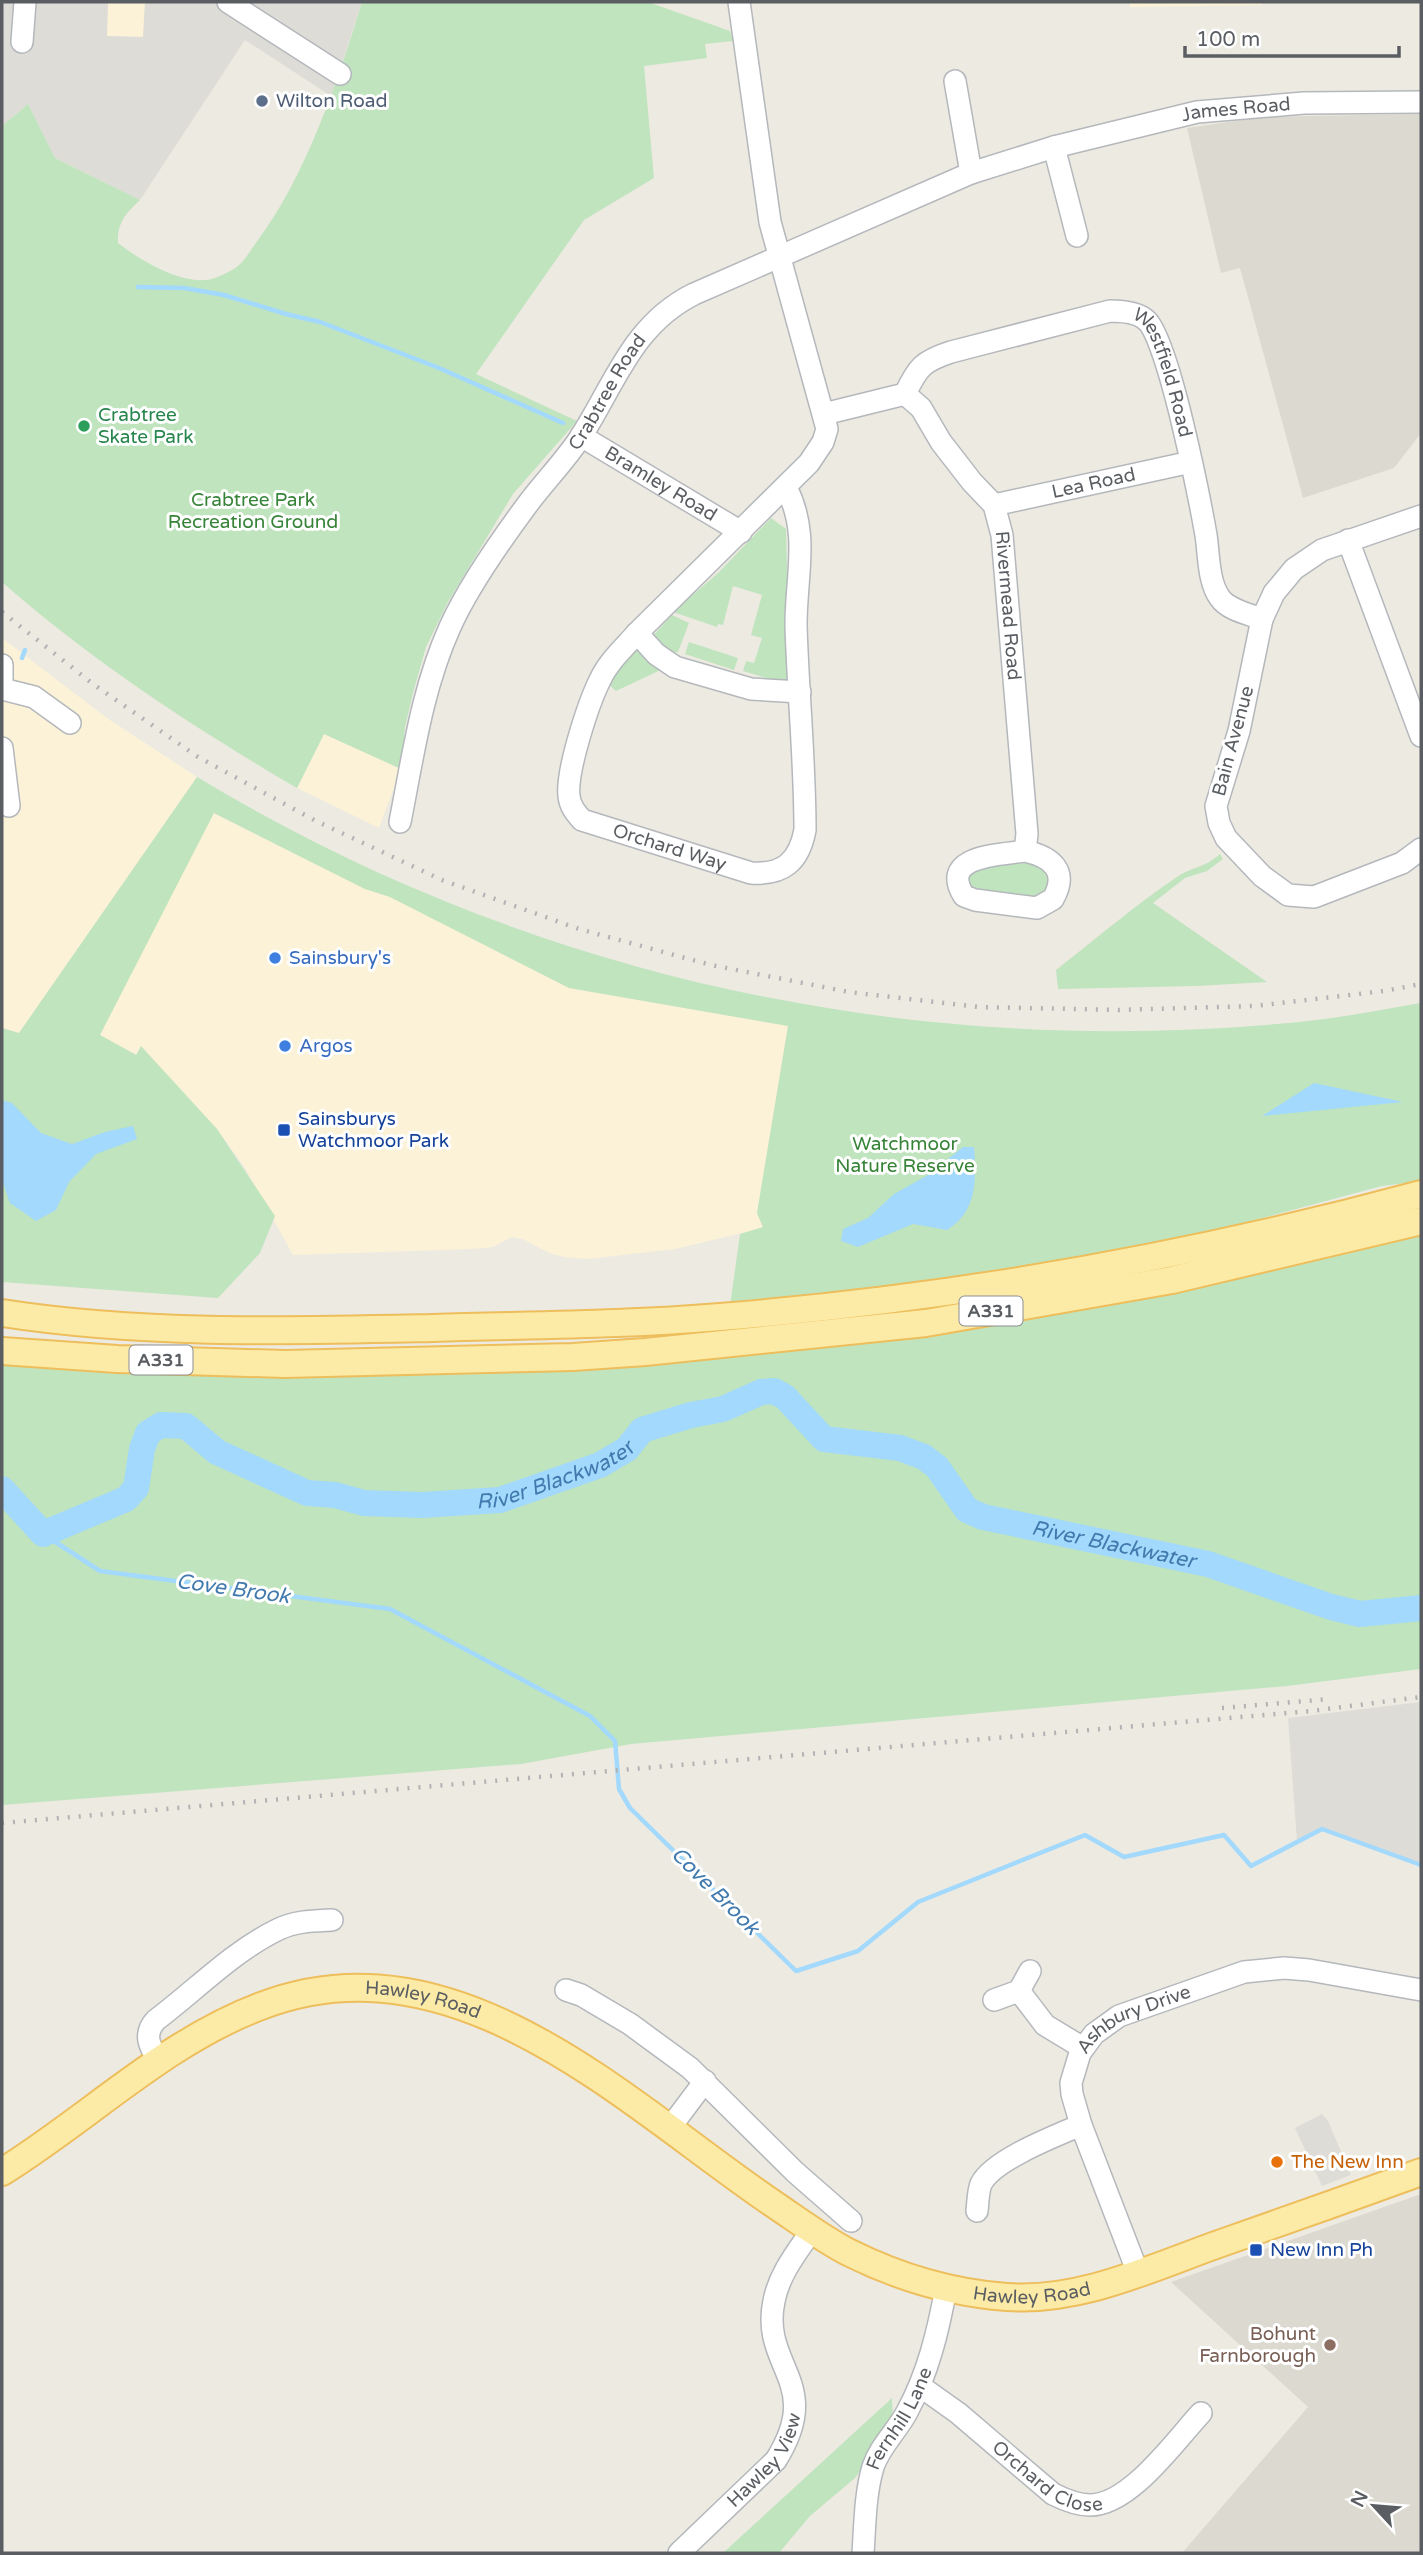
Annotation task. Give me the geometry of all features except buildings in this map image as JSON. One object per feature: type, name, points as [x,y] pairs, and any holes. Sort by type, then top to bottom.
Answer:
[{"type":"main road","name":"A331","points":[[2,1313],[115,1326],[291,1330],[565,1325],[720,1317],[830,1307],[1045,1276],[1249,1236],[1421,1194]]},
{"type":"main road","name":"A331","points":[[2,1351],[117,1359],[285,1364],[573,1357],[645,1352],[926,1323],[1172,1280],[1421,1221]]},
{"type":"main road","name":"Hawley Road","points":[[2,2172],[70,2127],[159,2061],[213,2028],[259,2006],[283,1998],[303,1993],[353,1988],[403,1992],[455,2003],[517,2029],[586,2071],[812,2230],[871,2262],[927,2284],[946,2288],[1012,2297],[1040,2296],[1099,2286],[1421,2172]]},
{"type":"street","points":[[22,42],[24,2]]},
{"type":"street","points":[[228,2],[340,74]]},
{"type":"street","points":[[739,2],[770,222],[779,258]]},
{"type":"street","points":[[955,81],[971,173]]},
{"type":"street","name":"James Road","points":[[779,258],[971,173],[1055,147],[1197,112],[1304,103],[1421,102]]},
{"type":"street","points":[[1055,147],[1077,236]]},
{"type":"street","name":"Orchard Way","points":[[779,258],[824,414],[827,429],[823,442],[809,463],[786,487],[637,633],[612,661],[600,680],[568,780],[573,810],[582,820],[746,872],[768,874],[783,868],[797,855],[805,830],[796,624],[801,532],[796,507],[786,487]]},
{"type":"street","name":"Crabtree Road","points":[[400,822],[424,697],[451,624],[527,504],[581,436],[631,348],[652,322],[687,298],[779,258]]},
{"type":"street","name":"Westfield Road","points":[[905,394],[917,369],[932,358],[1110,311],[1125,311],[1146,319],[1157,334],[1191,462],[1214,587],[1226,604],[1262,619]]},
{"type":"street","points":[[824,414],[905,394]]},
{"type":"street","name":"Rivermead Road","points":[[905,394],[921,408],[941,442],[994,505],[1002,535],[1027,834],[1025,851]]},
{"type":"street","name":"Bramley Road","points":[[581,436],[741,532]]},
{"type":"street","name":"Lea Road","points":[[994,505],[1191,462]]},
{"type":"street","name":"Bain Avenue","points":[[1421,516],[1322,550],[1294,569],[1275,593],[1262,619],[1239,731],[1216,806],[1219,823],[1226,838],[1262,876],[1288,895],[1314,897],[1402,863],[1421,849]]},
{"type":"street","points":[[1348,540],[1421,736]]},
{"type":"street","points":[[637,633],[656,654],[675,667],[751,689],[800,692]]},
{"type":"street","points":[[2,665],[2,682]]},
{"type":"street","points":[[2,689],[34,698],[70,723]]},
{"type":"street","points":[[2,748],[9,806]]},
{"type":"street","points":[[159,2061],[147,2036],[149,2027],[156,2020],[232,1959],[279,1929],[307,1921],[332,1920]]},
{"type":"street","name":"Ashbury Drive","points":[[1138,2273],[1081,2125],[1071,2083],[1083,2048],[1094,2034],[1119,2016],[1244,1972],[1284,1968],[1309,1970],[1421,1990]]},
{"type":"street","points":[[994,2000],[1019,1991],[1030,1971]]},
{"type":"street","points":[[566,1990],[581,1995],[630,2024],[705,2081],[795,2172],[850,2221]]},
{"type":"street","points":[[1019,1991],[1045,2025],[1083,2048]]},
{"type":"street","points":[[669,2129],[705,2081]]},
{"type":"street","points":[[977,2211],[980,2185],[991,2170],[1035,2145],[1081,2125]]},
{"type":"street","name":"Hawley View","points":[[679,2553],[776,2460],[786,2443],[796,2408],[790,2376],[775,2341],[773,2302],[789,2264],[812,2230]]},
{"type":"street","name":"Fernhill Lane","points":[[863,2553],[866,2509],[873,2467],[883,2447],[906,2415],[920,2386],[937,2336],[946,2288]]},
{"type":"street","name":"Orchard Close","points":[[920,2386],[958,2413],[1053,2494],[1072,2503],[1091,2505],[1113,2500],[1131,2489],[1201,2413]]},
{"type":"shaded area","points":[[2,2],[108,2],[107,36],[143,37],[145,2],[362,2],[331,96],[245,40],[140,200],[55,158],[28,104],[2,126]]},
{"type":"shaded area","points":[[108,2],[145,2],[144,37],[107,36]]},
{"type":"shaded area","points":[[1130,2],[1262,2],[1262,5],[1130,7]]},
{"type":"shaded area","points":[[1421,114],[1421,433],[1394,468],[1303,498],[1240,268],[1221,273],[1187,128],[1263,117]]},
{"type":"shaded area","points":[[2,638],[107,718],[197,777],[19,1033],[2,1028]]},
{"type":"shaded area","points":[[324,734],[401,769],[379,828],[297,788]]},
{"type":"shaded area","points":[[213,813],[365,889],[390,897],[569,988],[788,1026],[757,1213],[763,1228],[675,1249],[588,1259],[549,1253],[523,1239],[512,1237],[493,1247],[472,1249],[293,1255],[245,1168],[217,1129],[141,1047],[137,1055],[100,1035]]},
{"type":"shaded area","points":[[1421,1702],[1421,1865],[1322,1829],[1297,1842],[1288,1718]]},
{"type":"shaded area","points":[[1322,2114],[1328,2121],[1351,2175],[1322,2186],[1295,2128]]},
{"type":"shaded area","name":"Bohunt Farnborough","points":[[1421,2194],[1421,2553],[1182,2553],[1308,2407],[1171,2282]]},
{"type":"green space","name":"Crabtree Park Recreation Ground","points":[[362,2],[648,2],[730,31],[733,41],[705,44],[707,58],[644,66],[654,178],[584,220],[476,374],[577,421],[513,494],[448,602],[426,647],[413,693],[405,727],[401,769],[324,734],[297,788],[145,692],[72,639],[2,582],[2,126],[28,104],[55,158],[140,200],[123,219],[118,243],[164,271],[191,279],[215,278],[234,269],[244,260],[292,186],[343,63]]},
{"type":"green space","points":[[771,518],[786,529],[790,685],[743,671],[746,661],[754,663],[762,638],[751,635],[762,595],[733,586],[723,625],[718,624],[717,627],[673,612],[718,573]]},
{"type":"green space","points":[[672,615],[689,623],[678,652],[671,653],[650,639]]},
{"type":"green space","points":[[640,641],[667,667],[616,691],[607,683]]},
{"type":"green space","points":[[689,642],[738,658],[734,670],[685,654]]},
{"type":"green space","name":"Watchmoor Nature Reserve","points":[[197,777],[325,847],[457,906],[593,954],[732,990],[874,1015],[1017,1029],[1162,1031],[1308,1021],[1421,1003],[1421,1181],[1382,1186],[1166,1244],[958,1284],[729,1313],[740,1234],[763,1227],[757,1213],[788,1026],[569,988],[390,897],[365,889],[214,813],[100,1035],[136,1055],[141,1046],[217,1129],[275,1216],[260,1253],[218,1298],[2,1282],[2,1028],[19,1033]]},
{"type":"green space","points":[[1220,854],[1223,859],[1207,871],[1185,878],[1153,903],[1267,982],[1058,989],[1056,970],[1161,888]]},
{"type":"green space","points":[[1041,862],[1050,874],[1046,895],[1034,900],[969,889],[966,874],[974,867]]},
{"type":"green space","points":[[1421,1236],[1421,1669],[1287,1686],[631,1744],[521,1764],[2,1805],[2,1362],[116,1371],[361,1376],[703,1359],[967,1329],[1189,1289]]},
{"type":"green space","points":[[892,2398],[893,2421],[876,2450],[855,2478],[810,2516],[779,2553],[723,2553]]},
{"type":"water","points":[[1314,1083],[1403,1102],[1262,1116]]},
{"type":"water","points":[[2,1100],[12,1103],[41,1133],[72,1144],[105,1132],[133,1126],[137,1139],[96,1154],[69,1182],[56,1210],[36,1221],[10,1203],[2,1180]]},
{"type":"water","points":[[963,1147],[974,1147],[973,1193],[965,1214],[947,1230],[913,1224],[858,1247],[841,1241],[843,1229],[868,1218],[894,1194],[928,1175]]},
{"type":"waterway","points":[[138,287],[184,288],[224,295],[320,322],[439,368],[563,423]]},
{"type":"waterway","points":[[22,658],[25,650]]},
{"type":"waterway","name":"River Blackwater","points":[[2,1489],[43,1534],[126,1499],[136,1488],[142,1449],[148,1433],[161,1425],[186,1426],[217,1452],[307,1493],[335,1495],[364,1503],[422,1505],[500,1500],[600,1465],[627,1449],[642,1430],[691,1415],[723,1409],[761,1392],[774,1391],[785,1397],[824,1439],[900,1448],[924,1457],[937,1467],[967,1510],[983,1517],[1208,1564],[1331,1607],[1360,1614],[1421,1608]]},
{"type":"waterway","name":"Cove Brook","points":[[43,1534],[100,1571],[390,1609],[590,1716],[615,1741],[619,1789],[630,1808],[796,1971],[858,1951],[918,1902],[1085,1835],[1124,1857],[1224,1835],[1251,1866],[1322,1829],[1421,1865]]},
{"type":"railway","points":[[2,612],[93,684],[198,757],[316,821],[442,880],[579,929],[711,965],[849,992],[979,1007],[1118,1010],[1254,1006],[1384,991],[1421,984]]},
{"type":"railway","points":[[2,1823],[1311,1711],[1421,1697]]},
{"type":"railway","points":[[1222,1708],[1330,1699]]},
{"type":"place","name":"Wilton Road","points":[[262,101]]},
{"type":"place","name":"Crabtree Skate Park","points":[[84,426]]},
{"type":"place","name":"Sainsbury's","points":[[275,958]]},
{"type":"place","name":"Argos","points":[[285,1046]]},
{"type":"place","name":"Sainsburys Watchmoor Park","points":[[284,1130]]},
{"type":"place","name":"The New Inn","points":[[1277,2162]]},
{"type":"place","name":"New Inn Ph","points":[[1256,2250]]},
{"type":"place","name":"Bohunt Farnborough","points":[[1330,2345]]}]
